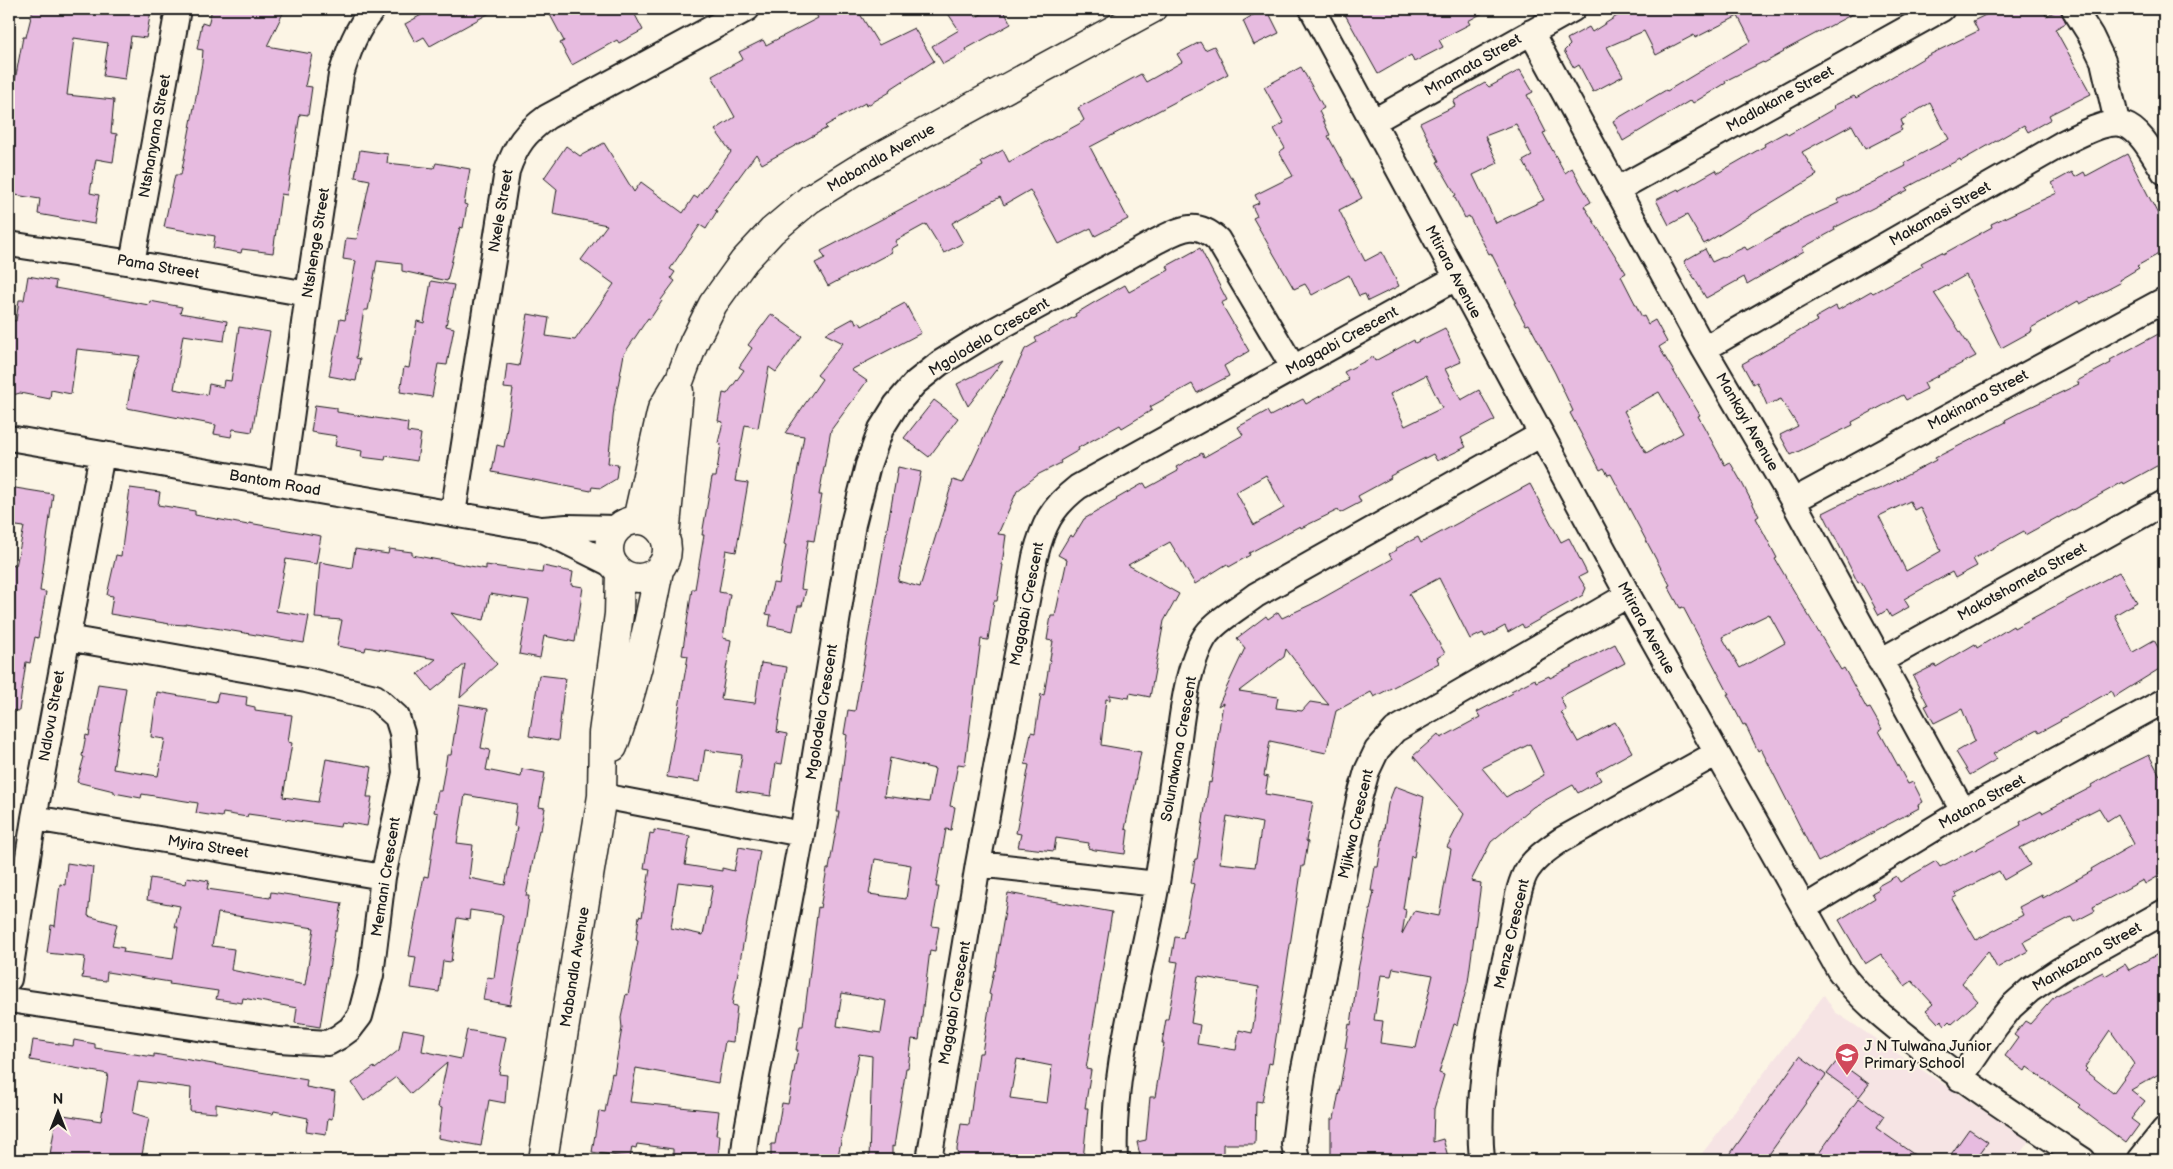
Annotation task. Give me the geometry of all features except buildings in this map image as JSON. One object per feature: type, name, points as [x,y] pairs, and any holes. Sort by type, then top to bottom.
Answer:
[{"type":"street","name":"Ntshanyana Street","points":[[132,262],[178,9]]},
{"type":"street","name":"Ntshenge Street","points":[[282,484],[341,75],[350,45],[362,22],[373,9]]},
{"type":"street","name":"Nxele Street","points":[[453,514],[506,172],[520,142],[531,129],[547,117],[747,9]]},
{"type":"street","name":"Mabandla Avenue","points":[[628,524],[662,409],[680,379],[694,342],[713,304],[744,261],[772,231],[810,199],[864,166],[1152,9]]},
{"type":"street","name":"Mtirara Avenue","points":[[1312,9],[1628,596],[1839,970],[1855,992],[1876,1012],[1960,1078],[2083,1160]]},
{"type":"street","name":"Mnamata Street","points":[[1374,122],[1573,9]]},
{"type":"street","name":"Madlakane Street","points":[[1618,188],[1942,9]]},
{"type":"street","points":[[2074,9],[2091,36],[2103,61],[2118,122],[2129,126],[2140,134],[2164,172]]},
{"type":"street","name":"Mankayi Avenue","points":[[1531,32],[1618,188],[1704,349],[1793,501],[1963,811]]},
{"type":"street","name":"Makamasi Street","points":[[1704,349],[2065,142],[2101,125],[2118,122]]},
{"type":"street","name":"Mgolodela Crescent","points":[[743,1160],[802,834],[854,524],[866,474],[881,429],[896,405],[915,382],[940,363],[982,337],[1176,231],[1196,227],[1211,234],[1218,240],[1293,367]]},
{"type":"street","name":"Pama Street","points":[[9,244],[132,262],[308,294]]},
{"type":"street","name":"Magqabi Crescent","points":[[929,1160],[978,864],[1034,557],[1040,535],[1048,518],[1061,500],[1078,487],[1456,278]]},
{"type":"street","name":"Makinana Street","points":[[1793,501],[2164,300]]},
{"type":"street","name":"Mabandla Avenue","points":[[665,536],[680,379]]},
{"type":"street","name":"Solundwana Crescent","points":[[1114,1160],[1116,1094],[1156,884],[1185,697],[1196,659],[1206,635],[1228,615],[1256,595],[1540,435]]},
{"type":"street","name":"Bantom Road","points":[[9,438],[541,530],[616,568]]},
{"type":"street","name":"Ndlovu Street","points":[[9,979],[14,913],[34,818],[102,454]]},
{"type":"street","name":"Makotshometa Street","points":[[1880,661],[2164,503]]},
{"type":"street","points":[[647,521],[656,526],[665,536],[668,552],[665,562],[659,570],[650,576],[640,578],[629,577],[616,568],[610,555],[609,545],[612,536],[628,524],[647,521]]},
{"type":"street","name":"Bantom Road","points":[[541,530],[628,524]]},
{"type":"street","name":"Mabandla Avenue","points":[[603,785],[603,732],[620,614],[616,568]]},
{"type":"street","name":"Mabandla Avenue","points":[[543,1160],[603,785],[626,710],[654,601],[659,570]]},
{"type":"street","name":"Mjikwa Crescent","points":[[1297,1160],[1294,1144],[1303,1073],[1359,799],[1367,771],[1377,750],[1395,730],[1628,596]]},
{"type":"street","name":"Memani Crescent","points":[[9,1000],[279,1040],[328,1043],[350,1029],[360,1016],[371,975],[383,876],[405,773],[402,733],[397,717],[374,697],[306,680],[67,638]]},
{"type":"street","name":"Matana Street","points":[[1804,908],[1963,811],[2164,701]]},
{"type":"street","name":"Menze Crescent","points":[[1482,1160],[1480,1129],[1482,1093],[1497,995],[1519,895],[1526,873],[1540,856],[1561,840],[1717,753]]},
{"type":"street","points":[[603,785],[802,834]]},
{"type":"street","name":"Myira Street","points":[[34,818],[383,876]]},
{"type":"street","points":[[978,864],[1156,884]]},
{"type":"street","name":"Mankazana Street","points":[[1960,1078],[2006,1014],[2030,990],[2060,970],[2164,912]]},
{"type":"street","points":[[2140,1160],[2164,1130]]},
{"type":"shaded area","name":"J N Tulwana Junior Primary School","points":[[1824,995],[1835,1012],[2029,1141],[2015,1160],[1697,1160]]},
{"type":"place","name":"J N Tulwana Junior Primary School","points":[[1847,1076]]}]
